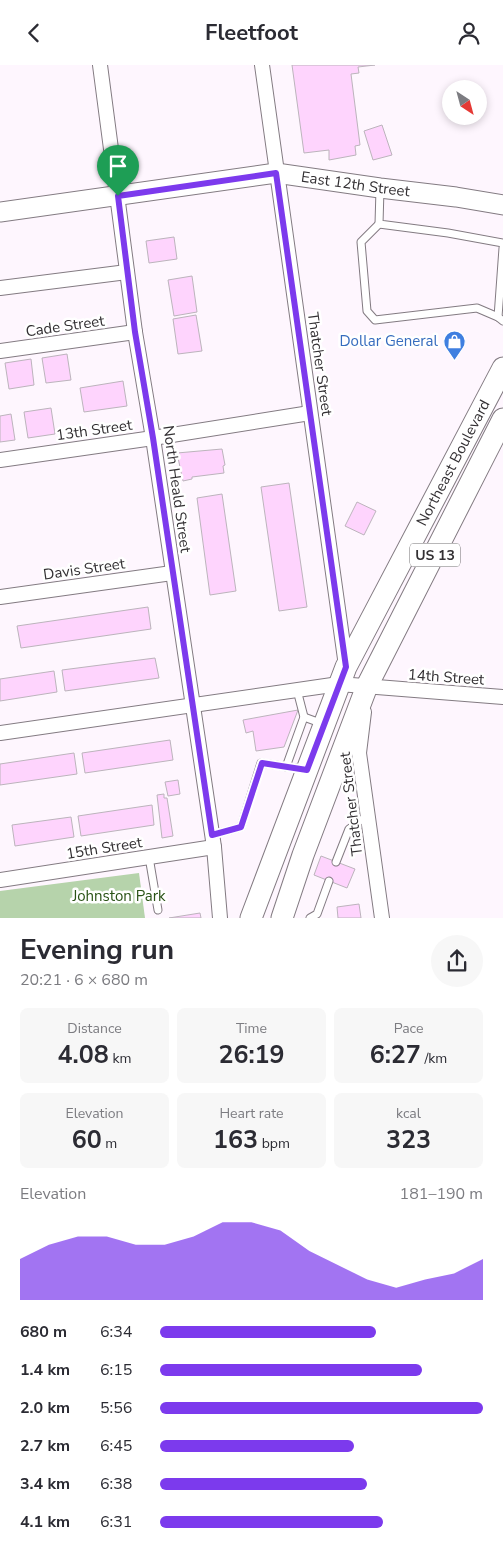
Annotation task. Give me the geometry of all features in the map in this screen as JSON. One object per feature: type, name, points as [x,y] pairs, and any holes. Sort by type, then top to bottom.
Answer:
[{"type":"main road","name":"East 12th Street","points":[[0,212],[276,173],[503,205]]},
{"type":"main road","name":"Northeast Boulevard","points":[[251,918],[296,768],[314,721],[342,675],[503,368]]},
{"type":"main road","name":"Northeast Boulevard","points":[[282,918],[303,855],[377,688],[502,422]]},
{"type":"street","name":"North Heald Street","points":[[100,65],[135,332],[153,438],[213,841],[220,918]]},
{"type":"street","name":"Thatcher Street","points":[[262,65],[310,413],[342,675]]},
{"type":"street","points":[[0,289],[127,272]]},
{"type":"street","name":"Cade Street","points":[[0,351],[135,332]]},
{"type":"street","name":"13th Street","points":[[0,460],[310,413]]},
{"type":"street","name":"Davis Street","points":[[0,597],[172,573]]},
{"type":"street","name":"14th Street","points":[[0,733],[297,690],[342,675],[377,688],[503,697]]},
{"type":"street","name":"Thatcher Street","points":[[377,688],[359,753],[382,918]]},
{"type":"street","name":"15th Street","points":[[0,880],[149,857],[213,841]]},
{"type":"lane","points":[[380,188],[379,224],[361,242],[367,311],[375,320],[477,308],[501,319],[503,248]]},
{"type":"lane","points":[[379,224],[448,233],[503,243]]},
{"type":"lane","points":[[297,690],[314,721]]},
{"type":"lane","points":[[213,841],[241,827],[262,763],[296,768]]},
{"type":"lane","points":[[336,862],[349,829],[369,815]]},
{"type":"lane","points":[[149,857],[158,910]]},
{"type":"lane","points":[[310,918],[318,916],[329,881]]},
{"type":"green space","name":"Johnston Park","points":[[139,873],[145,918],[0,918],[0,891]]},
{"type":"building","points":[[292,65],[375,65],[358,67],[359,73],[351,74],[360,145],[355,146],[356,155],[329,160],[329,150],[304,153]]},
{"type":"building","points":[[382,125],[392,155],[373,160],[364,131]]},
{"type":"building","points":[[174,237],[177,259],[149,263],[146,241]]},
{"type":"building","points":[[192,276],[197,312],[174,316],[168,280]]},
{"type":"building","points":[[196,315],[202,351],[178,354],[173,319]]},
{"type":"building","points":[[67,354],[71,380],[46,383],[42,358]]},
{"type":"building","points":[[31,359],[34,385],[9,389],[5,363]]},
{"type":"building","points":[[123,381],[127,406],[84,412],[80,388]]},
{"type":"building","points":[[51,408],[55,434],[28,438],[24,412]]},
{"type":"building","points":[[11,414],[15,440],[0,442],[0,416]]},
{"type":"building","points":[[222,449],[225,465],[223,466],[224,473],[192,477],[192,479],[183,481],[177,453]]},
{"type":"building","points":[[289,483],[307,607],[279,611],[261,487]]},
{"type":"building","points":[[222,494],[236,591],[210,595],[197,498]]},
{"type":"building","points":[[357,502],[376,511],[364,535],[345,526]]},
{"type":"building","points":[[148,607],[151,629],[21,648],[17,626]]},
{"type":"building","points":[[155,658],[159,678],[65,691],[62,670]]},
{"type":"building","points":[[54,671],[57,692],[0,701],[0,679]]},
{"type":"building","points":[[298,710],[284,747],[256,751],[253,731],[246,733],[243,720]]},
{"type":"building","points":[[170,740],[173,760],[85,773],[82,753]]},
{"type":"building","points":[[74,753],[77,774],[0,785],[0,764]]},
{"type":"building","points":[[178,780],[180,794],[168,796],[165,782]]},
{"type":"building","points":[[164,794],[164,798],[167,798],[173,836],[162,838],[157,795]]},
{"type":"building","points":[[152,805],[154,825],[81,836],[78,816]]},
{"type":"building","points":[[71,817],[74,837],[15,846],[12,825]]},
{"type":"building","points":[[321,856],[355,869],[347,888],[314,875]]},
{"type":"building","points":[[359,904],[361,918],[338,918],[337,907]]},
{"type":"building","points":[[200,913],[201,918],[169,918]]},
{"type":"place","name":"Dollar General","points":[[454,360]]},
{"type":"route","points":[[276,173],[346,667],[307,770],[262,763],[241,827],[212,835],[153,438],[135,332],[118,196],[276,173]]}]
